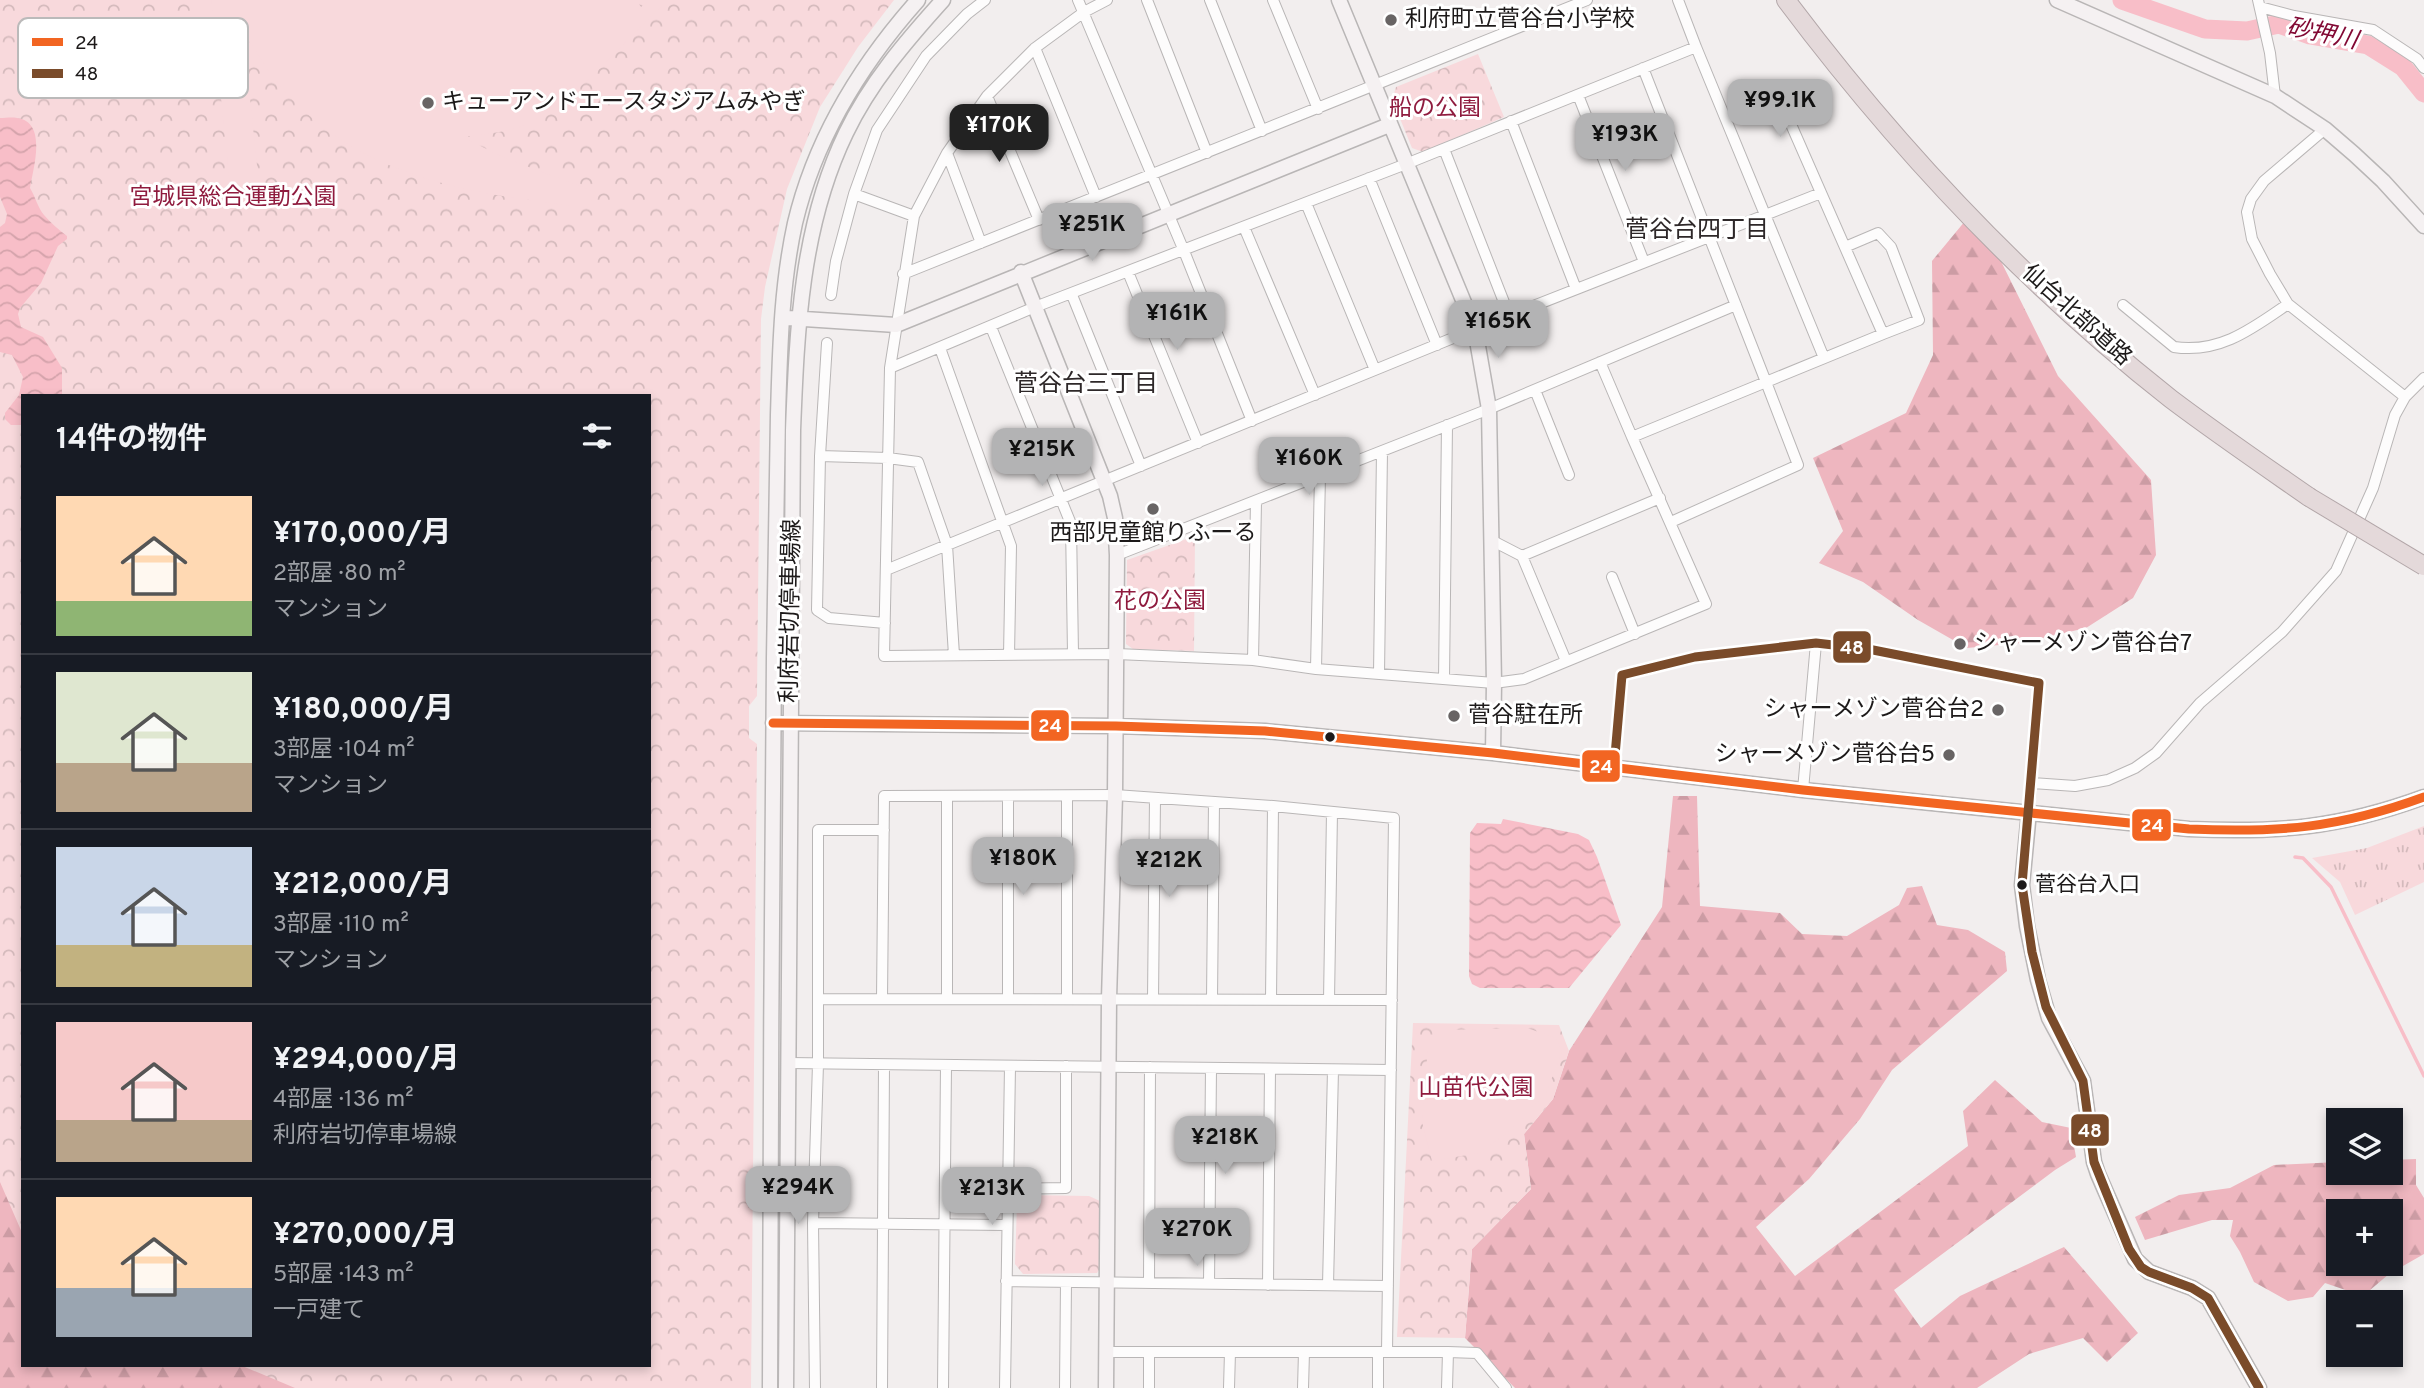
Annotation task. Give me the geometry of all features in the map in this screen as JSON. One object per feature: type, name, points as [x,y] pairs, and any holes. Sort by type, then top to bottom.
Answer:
[{"type":"highway","name":"仙台北部道路","points":[[1786,0],[1884,124],[1955,202],[2097,337],[2171,398],[2309,497],[2424,566]]},
{"type":"main road","name":"利府岩切停車場線","points":[[770,1388],[775,522],[781,317],[791,244],[811,172],[854,83],[891,30],[918,0]]},
{"type":"main road","name":"利府岩切停車場線","points":[[786,1388],[793,430],[798,318],[806,260],[823,189],[846,133],[869,92],[900,49],[943,0]]},
{"type":"main road","points":[[1339,0],[1475,329],[1489,409],[1493,753]]},
{"type":"main road","points":[[2057,0],[2275,96],[2325,129],[2383,181],[2424,226]]},
{"type":"main road","points":[[781,317],[896,325],[1021,272],[1390,125]]},
{"type":"main road","points":[[1021,272],[1105,482],[1115,518],[1117,654],[1109,999],[1106,1388]]},
{"type":"main road","points":[[774,723],[1116,726],[1265,732],[1493,753],[1803,790],[2189,829],[2271,831],[2350,821],[2424,797]]},
{"type":"main road","points":[[2029,812],[2022,884],[2032,952],[2049,1018],[2083,1081],[2094,1162],[2108,1198],[2135,1259],[2149,1272],[2192,1288],[2208,1298],[2259,1388]]},
{"type":"street","points":[[831,295],[835,261],[854,194],[877,130],[926,56],[985,0]]},
{"type":"street","points":[[1078,0],[1252,421]]},
{"type":"street","points":[[1107,0],[1084,12],[1035,48],[987,96],[947,153],[914,216],[890,368],[884,656],[1117,654],[1253,660],[1316,669],[1494,683],[1524,679],[1635,634],[1706,604],[1600,362]]},
{"type":"street","points":[[1147,0],[1207,153]]},
{"type":"street","points":[[1210,0],[1262,131]]},
{"type":"street","points":[[1273,0],[1318,109]]},
{"type":"street","points":[[903,274],[1587,0]]},
{"type":"street","points":[[1678,0],[1824,358]]},
{"type":"street","points":[[2275,96],[2270,53],[2260,7],[2372,30],[2417,59],[2424,68]]},
{"type":"street","points":[[890,368],[1035,307],[1072,295],[1406,164],[1696,47]]},
{"type":"street","points":[[1035,48],[1096,197]]},
{"type":"street","points":[[1643,68],[1798,466],[1671,522]]},
{"type":"street","points":[[1578,94],[1644,262]]},
{"type":"street","points":[[987,96],[1040,220]]},
{"type":"street","points":[[1726,118],[1779,97],[1882,334]]},
{"type":"street","points":[[1511,121],[1576,289]]},
{"type":"street","points":[[2325,129],[2264,181],[2251,199],[2247,212],[2252,239],[2288,304],[2405,397]]},
{"type":"street","points":[[1444,149],[1509,316]]},
{"type":"street","points":[[947,153],[981,243]]},
{"type":"street","points":[[1369,178],[1437,345]]},
{"type":"street","points":[[886,569],[1475,329],[1821,193]]},
{"type":"street","points":[[854,194],[914,216]]},
{"type":"street","points":[[1306,203],[1375,370]]},
{"type":"street","points":[[1244,227],[1315,395]]},
{"type":"street","points":[[1632,437],[1919,320],[1891,247],[1878,233],[1845,247]]},
{"type":"street","points":[[1128,272],[1198,443]]},
{"type":"street","points":[[1072,295],[1141,467]]},
{"type":"street","points":[[2123,305],[2174,347],[2183,349],[2228,342],[2245,334],[2288,304]]},
{"type":"street","points":[[1117,555],[1489,409],[1736,305]]},
{"type":"street","points":[[992,327],[1071,524],[1073,654]]},
{"type":"street","points":[[827,343],[820,456],[817,610],[829,618],[885,623]]},
{"type":"street","points":[[940,348],[1011,546],[1009,655]]},
{"type":"street","points":[[2032,783],[2075,786],[2108,780],[2135,768],[2157,753],[2200,703],[2281,632],[2336,571],[2373,488],[2395,415],[2405,397],[2424,378]]},
{"type":"street","points":[[1535,390],[1569,475]]},
{"type":"street","points":[[1444,679],[1447,425]]},
{"type":"street","points":[[1379,674],[1382,451]]},
{"type":"street","points":[[820,456],[888,458],[918,462],[947,545],[954,655]]},
{"type":"street","points":[[1316,669],[1321,475]]},
{"type":"street","points":[[1522,556],[1660,498]]},
{"type":"street","points":[[1253,660],[1256,502]]},
{"type":"street","points":[[1491,540],[1522,556],[1566,662]]},
{"type":"street","points":[[1612,577],[1635,634]]},
{"type":"street","points":[[1803,790],[1816,643]]},
{"type":"street","points":[[1614,767],[1622,675],[1695,657],[1816,643],[1868,649],[2039,683],[2029,812]]},
{"type":"street","points":[[883,999],[884,796],[1115,796],[1273,806],[1394,818],[1388,1286],[1378,1388]]},
{"type":"street","points":[[947,796],[947,999]]},
{"type":"street","points":[[1007,999],[1008,796]]},
{"type":"street","points":[[1067,796],[1067,999]]},
{"type":"street","points":[[1153,999],[1154,799]]},
{"type":"street","points":[[1212,999],[1214,802]]},
{"type":"street","points":[[1271,999],[1273,806]]},
{"type":"street","points":[[1329,1000],[1332,812]]},
{"type":"street","points":[[815,1388],[813,1223],[818,1064],[818,830],[884,830]]},
{"type":"street","points":[[818,999],[1392,1000]]},
{"type":"street","points":[[789,1063],[1391,1070]]},
{"type":"street","points":[[882,1388],[884,1065]]},
{"type":"street","points":[[943,1388],[946,1065]]},
{"type":"street","points":[[1005,1388],[1010,1066]]},
{"type":"street","points":[[1008,1189],[1066,1188],[1066,1066]]},
{"type":"street","points":[[1149,1283],[1150,1067]]},
{"type":"street","points":[[1209,1284],[1211,1068]]},
{"type":"street","points":[[1268,1285],[1270,1069]]},
{"type":"street","points":[[1328,1285],[1333,1070]]},
{"type":"street","points":[[813,1223],[1007,1225]]},
{"type":"street","points":[[1006,1281],[1388,1286]]},
{"type":"street","points":[[1065,1388],[1066,1282]]},
{"type":"street","points":[[1106,1352],[1477,1353],[1506,1388]]},
{"type":"street","points":[[1149,1352],[1149,1388]]},
{"type":"street","points":[[1229,1388],[1230,1352]]},
{"type":"street","points":[[1303,1388],[1304,1352]]},
{"type":"street","points":[[1447,1388],[1448,1352]]},
{"type":"green space","name":"宮城県総合運動公園","points":[[0,0],[894,0],[858,47],[820,107],[787,189],[765,287],[761,319],[757,696],[749,706],[749,738],[757,744],[751,1388],[295,1388],[245,1367],[651,1367],[651,394],[21,394],[21,1230],[0,1182]]},
{"type":"green space","name":"キューアンドエースタジアムみやぎ","points":[[211,0],[640,0],[641,7],[649,0],[659,0],[662,6],[579,88],[543,116],[510,130],[462,137],[507,159],[596,192],[587,208],[507,197],[430,180],[393,167],[358,150],[325,128],[286,93],[248,40],[248,18],[213,18]]},
{"type":"green space","name":"船の公園","points":[[1478,54],[1504,117],[1423,152],[1412,148],[1392,99],[1396,87]]},
{"type":"green space","name":"キューアンドエースタジアムみやぎ","points":[[248,80],[261,203],[232,206],[221,98],[248,98]]},
{"type":"green space","points":[[1975,209],[2058,376],[2151,480],[2156,555],[2133,598],[2086,628],[2021,643],[1967,648],[1918,620],[1863,582],[1819,563],[1843,531],[1813,458],[1906,413],[1933,355],[1932,261]]},
{"type":"green space","points":[[0,352],[23,387],[21,1367],[584,1367],[588,1388],[0,1388]]},
{"type":"green space","name":"花の公園","points":[[1195,536],[1194,651],[1133,649],[1126,644],[1127,560]]},
{"type":"green space","points":[[1673,796],[1697,796],[1700,906],[1780,913],[1802,934],[1847,936],[1899,905],[1907,888],[1922,886],[1937,925],[1968,930],[2005,952],[2007,971],[1892,1070],[1860,1119],[1809,1179],[1756,1227],[1795,1276],[1968,1146],[1963,1111],[1995,1080],[2042,1122],[2071,1128],[2076,1157],[1894,1290],[1921,1328],[1960,1296],[2064,1247],[2138,1333],[2107,1362],[2083,1338],[2029,1354],[1977,1388],[1515,1388],[1465,1338],[1472,1249],[1531,1189],[1524,1134],[1553,1099],[1569,1051],[1662,907]]},
{"type":"green space","points":[[2424,826],[2424,882],[2355,915],[2340,882],[2312,858],[2367,848]]},
{"type":"green space","name":"山苗代公園","points":[[1413,1023],[1559,1025],[1569,1051],[1553,1099],[1524,1134],[1531,1189],[1472,1249],[1465,1338],[1397,1337]]},
{"type":"green space","points":[[1527,1028],[1556,1038],[1562,1052],[1546,1093],[1510,1131],[1479,1153],[1432,1161],[1422,1122],[1428,1046],[1444,1030]]},
{"type":"green space","points":[[2416,1159],[2416,1185],[2424,1198],[2424,1254],[2403,1266],[2403,1199],[2326,1199],[2326,1276],[2387,1276],[2370,1290],[2345,1290],[2325,1283],[2313,1297],[2288,1301],[2254,1282],[2230,1236],[2233,1220],[2212,1220],[2145,1240],[2135,1217],[2179,1195],[2230,1188],[2274,1165],[2326,1163],[2326,1185],[2403,1185],[2403,1160]]},
{"type":"green space","points":[[1025,1195],[1089,1196],[1100,1201],[1102,1265],[1097,1273],[1023,1274],[1015,1264],[1017,1204]]},
{"type":"water","points":[[0,118],[17,118],[27,121],[36,137],[30,188],[44,215],[67,236],[58,246],[41,283],[18,314],[21,327],[43,337],[62,368],[62,394],[21,394],[21,425],[11,425],[5,419],[5,413],[19,395],[23,377],[12,355],[0,352],[0,227],[5,223],[7,214],[0,197]]},
{"type":"water","points":[[1503,819],[1578,834],[1589,840],[1597,857],[1621,925],[1569,988],[1480,988],[1472,984],[1469,976],[1470,833],[1477,823],[1501,824]]},
{"type":"waterway","name":"砂押川","points":[[2122,0],[2205,29],[2247,31],[2279,24],[2310,35],[2368,45],[2403,67],[2424,93]]},
{"type":"waterway","points":[[2295,857],[2303,858],[2331,887],[2424,1076]]},
{"type":"transit line","name":"48","points":[[1614,767],[1622,675],[1695,657],[1816,643],[1868,649],[2039,683],[2022,885],[2032,952],[2046,1007],[2083,1081],[2094,1162],[2129,1249],[2141,1267],[2192,1288],[2208,1298],[2259,1388]]},
{"type":"transit line","name":"24","points":[[773,723],[1116,726],[1265,731],[1493,753],[1803,790],[2189,829],[2251,830],[2308,826],[2364,816],[2424,797]]},
{"type":"place","name":"利府町立菅谷台小学校","points":[[1391,20]]},
{"type":"place","name":"キューアンドエースタジアムみやぎ","points":[[428,103]]},
{"type":"place","name":"西部児童館りふーる","points":[[1153,509]]},
{"type":"place","name":"シャーメゾン菅谷台7","points":[[1960,644]]},
{"type":"place","name":"シャーメゾン菅谷台2","points":[[1998,710]]},
{"type":"place","name":"菅谷駐在所","points":[[1454,716]]},
{"type":"place","name":"シャーメゾン菅谷台5","points":[[1949,755]]},
{"type":"place","name":"菅谷台入口","points":[[2022,885]]},
{"type":"district","name":"菅谷台四丁目","points":[[1697,231]]},
{"type":"district","name":"菅谷台三丁目","points":[[1086,385]]}]
